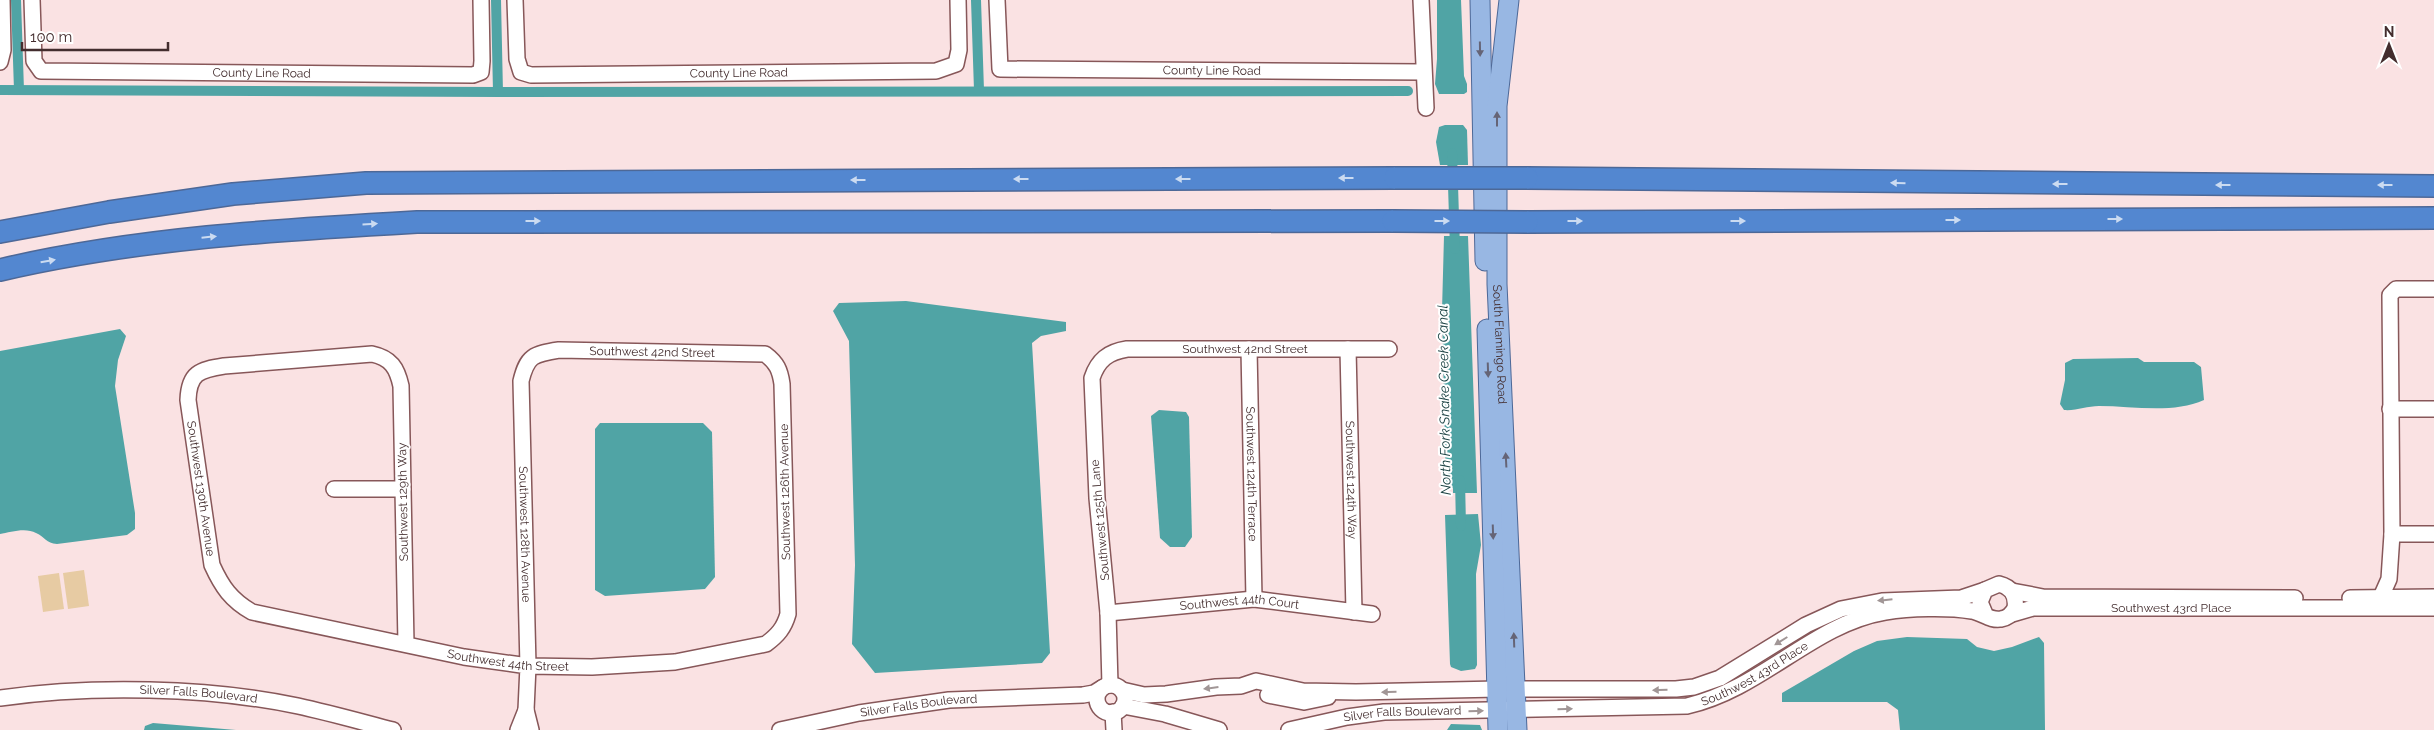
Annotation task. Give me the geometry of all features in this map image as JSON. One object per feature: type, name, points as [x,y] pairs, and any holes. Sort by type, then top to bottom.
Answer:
[{"type":"highway","points":[[0,232],[110,212],[233,194],[366,183],[1527,178],[1920,183],[2434,186]]},
{"type":"highway","points":[[0,270],[155,243],[283,229],[418,222],[1393,220],[1527,222],[2434,218]]},
{"type":"main road","name":"South Flamingo Road","points":[[1480,0],[1507,689]]},
{"type":"main road","name":"South Flamingo Road","points":[[1507,689],[1497,284],[1497,106],[1509,0]]},
{"type":"main road","points":[[1498,730],[1507,710],[1507,689]]},
{"type":"main road","points":[[1507,710],[1517,730]]},
{"type":"street","points":[[0,62],[3,50],[2,0]]},
{"type":"street","name":"County Line Road","points":[[32,0],[34,60],[41,71],[473,75],[480,72],[482,60],[481,0]]},
{"type":"street","name":"County Line Road","points":[[516,0],[517,59],[521,72],[530,75],[936,71],[956,64],[960,50],[958,0]]},
{"type":"street","name":"County Line Road","points":[[997,0],[1000,69],[1423,72]]},
{"type":"street","points":[[1421,0],[1426,108]]},
{"type":"street","points":[[2381,597],[2390,579],[2392,534],[2390,295],[2396,289],[2434,289]]},
{"type":"street","name":"Southwest 42nd Street","points":[[1103,358],[1114,351],[1127,349],[1390,349]]},
{"type":"street","name":"Southwest 124th Terrace","points":[[1249,349],[1254,599]]},
{"type":"street","name":"Southwest 124th Way","points":[[1348,349],[1354,612]]},
{"type":"street","name":"Southwest 42nd Street","points":[[530,358],[540,353],[559,350],[755,353],[765,354],[773,360]]},
{"type":"street","name":"Southwest 130th Avenue","points":[[230,597],[220,584],[212,565],[188,400],[193,377],[206,369],[224,366],[372,354],[383,357],[391,362]]},
{"type":"street","name":"Southwest 128th Avenue","points":[[530,358],[524,367],[520,382],[528,666],[526,710],[531,730]]},
{"type":"street","name":"Southwest 125th Lane","points":[[1103,358],[1096,367],[1092,378],[1097,498],[1108,613],[1114,730]]},
{"type":"street","name":"Southwest 126th Avenue","points":[[773,360],[780,370],[782,384],[788,614],[785,626]]},
{"type":"street","name":"Southwest 129th Way","points":[[391,362],[398,371],[401,386],[406,644]]},
{"type":"street","points":[[2390,409],[2434,409]]},
{"type":"street","points":[[334,489],[403,489]]},
{"type":"street","points":[[2392,534],[2434,534]]},
{"type":"street","points":[[1999,584],[2006,586],[2012,591],[2016,602],[2012,614],[1998,620],[1985,614],[1980,602],[1985,590],[1999,584]]},
{"type":"street","name":"Southwest 43rd Place","points":[[1507,689],[1654,690],[1694,687],[1731,673],[1823,616],[1869,602],[1896,599],[1956,599],[1985,590]]},
{"type":"street","name":"Southwest 43rd Place","points":[[2012,591],[2043,597],[2434,598]]},
{"type":"street","name":"Southwest 44th Street","points":[[230,597],[252,612],[464,657],[528,666],[592,667],[675,662],[766,644],[778,635],[785,626]]},
{"type":"street","name":"Southwest 44th Court","points":[[1108,613],[1254,599],[1372,614]]},
{"type":"street","name":"Southwest 43rd Place","points":[[2012,614],[2033,608],[2434,608]]},
{"type":"street","name":"Southwest 43rd Place","points":[[1507,710],[1667,708],[1705,702],[1753,680],[1832,631],[1860,618],[1898,611],[1962,610],[1985,614]]},
{"type":"street","points":[[1823,616],[1832,631]]},
{"type":"street","name":"Silver Falls Boulevard","points":[[1112,699],[1241,686],[1256,681],[1304,691],[1356,692],[1507,689]]},
{"type":"street","name":"Silver Falls Boulevard","points":[[1241,686],[1249,692],[1304,702],[1356,692]]},
{"type":"street","name":"Silver Falls Boulevard","points":[[0,698],[44,692],[134,690],[218,694],[297,706],[393,730]]},
{"type":"street","name":"Silver Falls Boulevard","points":[[780,730],[859,712],[949,700],[1058,697],[1094,693],[1220,730]]},
{"type":"street","name":"Southwest 128th Avenue","points":[[518,730],[526,710]]},
{"type":"street","name":"Silver Falls Boulevard","points":[[1289,730],[1347,717],[1384,712],[1507,710]]},
{"type":"shaded area","points":[[84,570],[89,606],[68,609],[63,573]]},
{"type":"shaded area","points":[[59,573],[64,609],[43,612],[38,576]]},
{"type":"water","points":[[1437,0],[1461,0],[1464,76],[1467,84],[1467,92],[1464,94],[1439,94],[1435,84]]},
{"type":"water","points":[[1463,125],[1467,130],[1468,165],[1440,165],[1436,142],[1439,127]]},
{"type":"water","points":[[1444,236],[1468,236],[1477,493],[1453,493],[1453,488],[1446,489],[1442,311]]},
{"type":"water","points":[[906,301],[1066,322],[1066,331],[1041,336],[1032,343],[1050,653],[1042,663],[875,673],[852,644],[855,565],[849,341],[833,311],[839,303]]},
{"type":"water","points":[[120,329],[126,336],[118,360],[115,386],[135,513],[135,529],[127,535],[57,544],[28,530],[0,534],[0,351]]},
{"type":"water","points":[[2138,358],[2144,362],[2194,362],[2201,367],[2204,400],[2179,407],[2166,408],[2099,406],[2064,410],[2060,404],[2065,380],[2065,363],[2073,359]]},
{"type":"water","points":[[1159,410],[1186,412],[1189,417],[1192,537],[1185,547],[1170,547],[1160,538],[1151,416]]},
{"type":"water","points":[[600,423],[703,423],[712,432],[715,577],[705,589],[605,596],[595,590],[595,429]]},
{"type":"water","points":[[1478,514],[1481,545],[1476,574],[1477,665],[1475,669],[1461,671],[1451,667],[1450,664],[1445,515]]},
{"type":"water","points":[[1907,637],[1967,639],[1977,647],[1994,651],[2012,647],[2039,637],[2044,643],[2045,730],[1900,730],[1898,710],[1887,702],[1782,702],[1782,693],[1854,651],[1877,641]]},
{"type":"water","points":[[153,723],[236,730],[144,730],[145,726]]},
{"type":"water","points":[[1451,724],[1480,725],[1482,730],[1447,730]]},
{"type":"waterway","points":[[16,0],[19,90]]},
{"type":"waterway","points":[[496,0],[498,92]]},
{"type":"waterway","points":[[976,0],[979,90]]},
{"type":"waterway","points":[[0,90],[498,92],[1408,91]]},
{"type":"waterway","name":"North Fork Snake Creek Canal","points":[[1452,153],[1455,249]]},
{"type":"waterway","name":"North Fork Snake Creek Canal","points":[[1460,480],[1461,526]]}]
